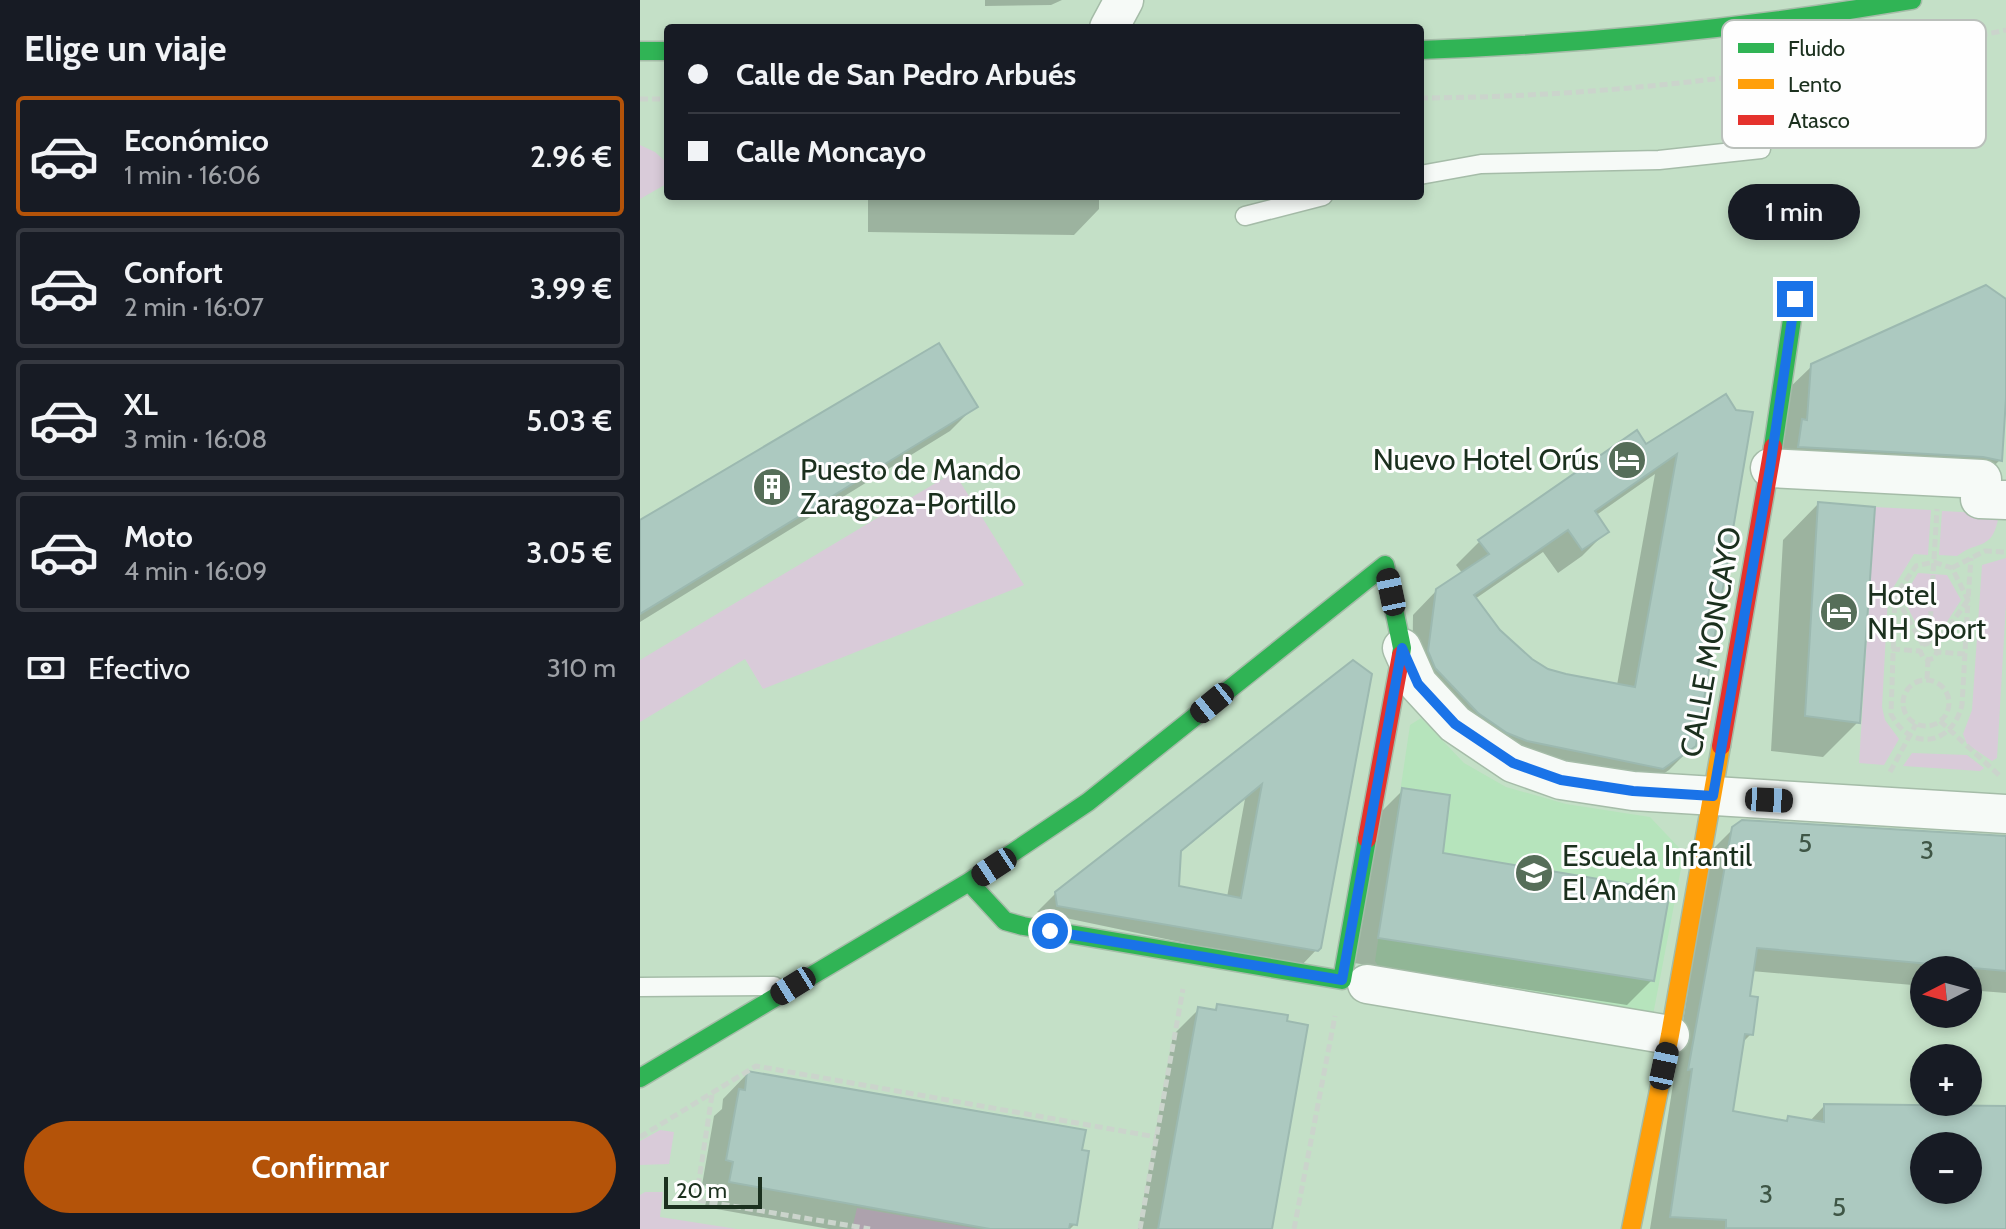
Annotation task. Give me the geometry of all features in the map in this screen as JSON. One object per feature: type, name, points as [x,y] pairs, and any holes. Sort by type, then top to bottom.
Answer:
[{"type":"street","points":[[1111,24],[1124,0]]},
{"type":"street","points":[[1791,20],[1912,0]]},
{"type":"street","points":[[1424,50],[1648,37],[1722,28]]},
{"type":"street","points":[[640,51],[664,51]]},
{"type":"street","name":"CALLE MONCAYO","points":[[1631,1229],[1713,796],[1770,468],[1795,299]]},
{"type":"street","points":[[1770,468],[1925,486],[1982,479],[1993,499]]},
{"type":"street","points":[[640,1078],[969,882],[1088,802],[1385,565],[1402,648],[1418,684],[1455,724],[1513,763],[1561,780],[1633,791],[2006,814]]},
{"type":"street","points":[[1354,982],[1402,648]]},
{"type":"street","points":[[969,882],[1005,921],[1014,924],[1187,956],[1670,1035]]},
{"type":"lane","points":[[1424,174],[1481,164],[1659,160],[1761,149]]},
{"type":"lane","points":[[1245,216],[1307,200]]},
{"type":"lane","points":[[640,987],[793,986]]},
{"type":"path","points":[[1986,34],[2006,30]]},
{"type":"path","points":[[1424,98],[1632,88],[1722,77]]},
{"type":"path","points":[[640,99],[664,99]]},
{"type":"path","points":[[1925,486],[1934,562],[1929,648]]},
{"type":"path","points":[[1952,568],[1985,551],[2006,552]]},
{"type":"path","points":[[1968,600],[1952,568],[1934,562],[1916,566],[1895,596],[1891,714],[1896,725],[1910,736],[1930,739],[1942,736],[1959,718],[1962,705],[1971,558]]},
{"type":"path","points":[[1895,596],[1929,648],[1934,658],[1928,660]]},
{"type":"path","points":[[1928,660],[1923,657],[1968,600]]},
{"type":"path","points":[[1892,649],[1929,648],[1965,654]]},
{"type":"path","points":[[1927,679],[1928,660]]},
{"type":"path","points":[[1927,679],[1938,682],[1946,689],[1950,700],[1948,711],[1940,721],[1925,726],[1908,718],[1903,708],[1903,697],[1908,687],[1916,681],[1927,679]]},
{"type":"path","points":[[1940,721],[2000,777]]},
{"type":"path","points":[[1872,806],[1916,724]]},
{"type":"path","points":[[1294,1229],[1354,982]]},
{"type":"path","points":[[1140,1229],[1183,987]]},
{"type":"path","points":[[640,1137],[756,1066],[1156,1137]]},
{"type":"path","points":[[712,1094],[696,1200],[870,1229]]},
{"type":"shaded area","points":[[640,145],[664,160],[664,185],[640,199]]},
{"type":"shaded area","points":[[954,472],[1024,585],[763,689],[745,659],[640,722],[640,660]]},
{"type":"shaded area","points":[[1875,507],[1931,510],[1928,555],[1914,554],[1888,596],[1882,707],[1885,720],[1899,739],[1884,765],[1859,763]]},
{"type":"shaded area","points":[[1942,511],[1999,514],[1989,540],[1957,556],[1939,555]]},
{"type":"shaded area","points":[[2006,558],[1997,758],[1992,761],[1967,744],[1963,734],[1972,710],[1982,565]]},
{"type":"shaded area","points":[[1918,573],[1947,575],[1961,600],[1945,625],[1916,624],[1903,598]]},
{"type":"shaded area","name":"Escuela Infantil El Andén","points":[[1421,718],[1464,763],[1506,787],[1566,804],[1650,817],[1684,853],[1653,1015],[1383,973],[1375,961],[1410,725]]},
{"type":"shaded area","points":[[1912,753],[1967,755],[1984,768],[1980,771],[1903,766]]},
{"type":"shaded area","points":[[660,1130],[674,1132],[669,1164],[640,1165],[640,1141]]},
{"type":"shaded area","points":[[663,1192],[660,1217],[737,1229],[640,1229],[640,1195]]},
{"type":"shaded area","points":[[857,1208],[980,1229],[852,1229]]},
{"type":"building","points":[[1986,285],[2006,299],[2006,398],[2002,461],[1983,457],[1798,447],[1802,419],[1807,420],[1811,364]]},
{"type":"building","name":"Puesto de Mando Zaragoza-Portillo","points":[[939,343],[978,407],[640,614],[640,520]]},
{"type":"building","points":[[1726,394],[1736,410],[1753,412],[1696,746],[1663,769],[1527,741],[1507,733],[1478,713],[1435,668],[1428,651],[1436,589],[1489,554],[1478,540],[1637,430],[1646,444]],"holes":[[[1677,454],[1635,687],[1548,669],[1500,630],[1474,595],[1568,530],[1582,550],[1609,532],[1595,511]]]},
{"type":"building","name":"Hotel NH Sport","points":[[1818,502],[1875,507],[1860,723],[1805,716]]},
{"type":"building","points":[[1353,660],[1372,674],[1318,951],[1057,906],[1055,892]],"holes":[[[1262,784],[1241,898],[1179,886],[1181,851]]]},
{"type":"building","points":[[1402,788],[1450,795],[1443,853],[1670,891],[1654,981],[1378,938]]},
{"type":"building","points":[[1742,820],[2006,836],[2006,971],[1982,969],[1982,956],[1910,956],[1910,962],[1757,948],[1750,996],[1758,997],[1753,1035],[1745,1034],[1733,1111],[1787,1121],[1788,1116],[1824,1122],[1824,1104],[1910,1105],[1910,1116],[1982,1116],[1982,1106],[2006,1106],[2006,1229],[1726,1228],[1726,1220],[1670,1217],[1692,1069],[1688,1070],[1732,827]]},
{"type":"building","points":[[1217,1004],[1288,1015],[1287,1021],[1308,1025],[1272,1229],[1158,1229],[1198,1007],[1216,1010]]},
{"type":"building","points":[[747,1071],[1086,1130],[1082,1150],[1089,1151],[1077,1225],[1070,1224],[1069,1229],[990,1229],[729,1182],[733,1162],[726,1160],[739,1089],[745,1090]]},
{"type":"traffic: fast","points":[[1781,20],[1912,0]]},
{"type":"traffic: fast","points":[[1424,50],[1544,44],[1722,27]]},
{"type":"traffic: fast","points":[[640,51],[664,51]]},
{"type":"traffic: fast","points":[[1773,447],[1795,299]]},
{"type":"traffic: fast","points":[[640,1078],[969,882],[1088,802],[1385,565],[1401,655]]},
{"type":"traffic: fast","points":[[969,882],[1005,921],[1023,926],[1342,980],[1367,839]]},
{"type":"traffic: slow","points":[[1631,1229],[1670,1035],[1721,746]]},
{"type":"traffic: jam","points":[[1721,746],[1773,447]]},
{"type":"traffic: jam","points":[[1367,839],[1401,655]]},
{"type":"place","name":"Nuevo Hotel Orús","points":[[1627,460]]},
{"type":"place","name":"Puesto de Mando Zaragoza-Portillo","points":[[772,487]]},
{"type":"place","name":"Hotel NH Sport","points":[[1839,612]]},
{"type":"place","name":"Escuela Infantil El Andén","points":[[1534,873]]},
{"type":"route","points":[[1050,931],[1342,980],[1402,648],[1418,684],[1455,724],[1513,763],[1561,780],[1633,791],[1713,796],[1770,468],[1795,299]]}]
